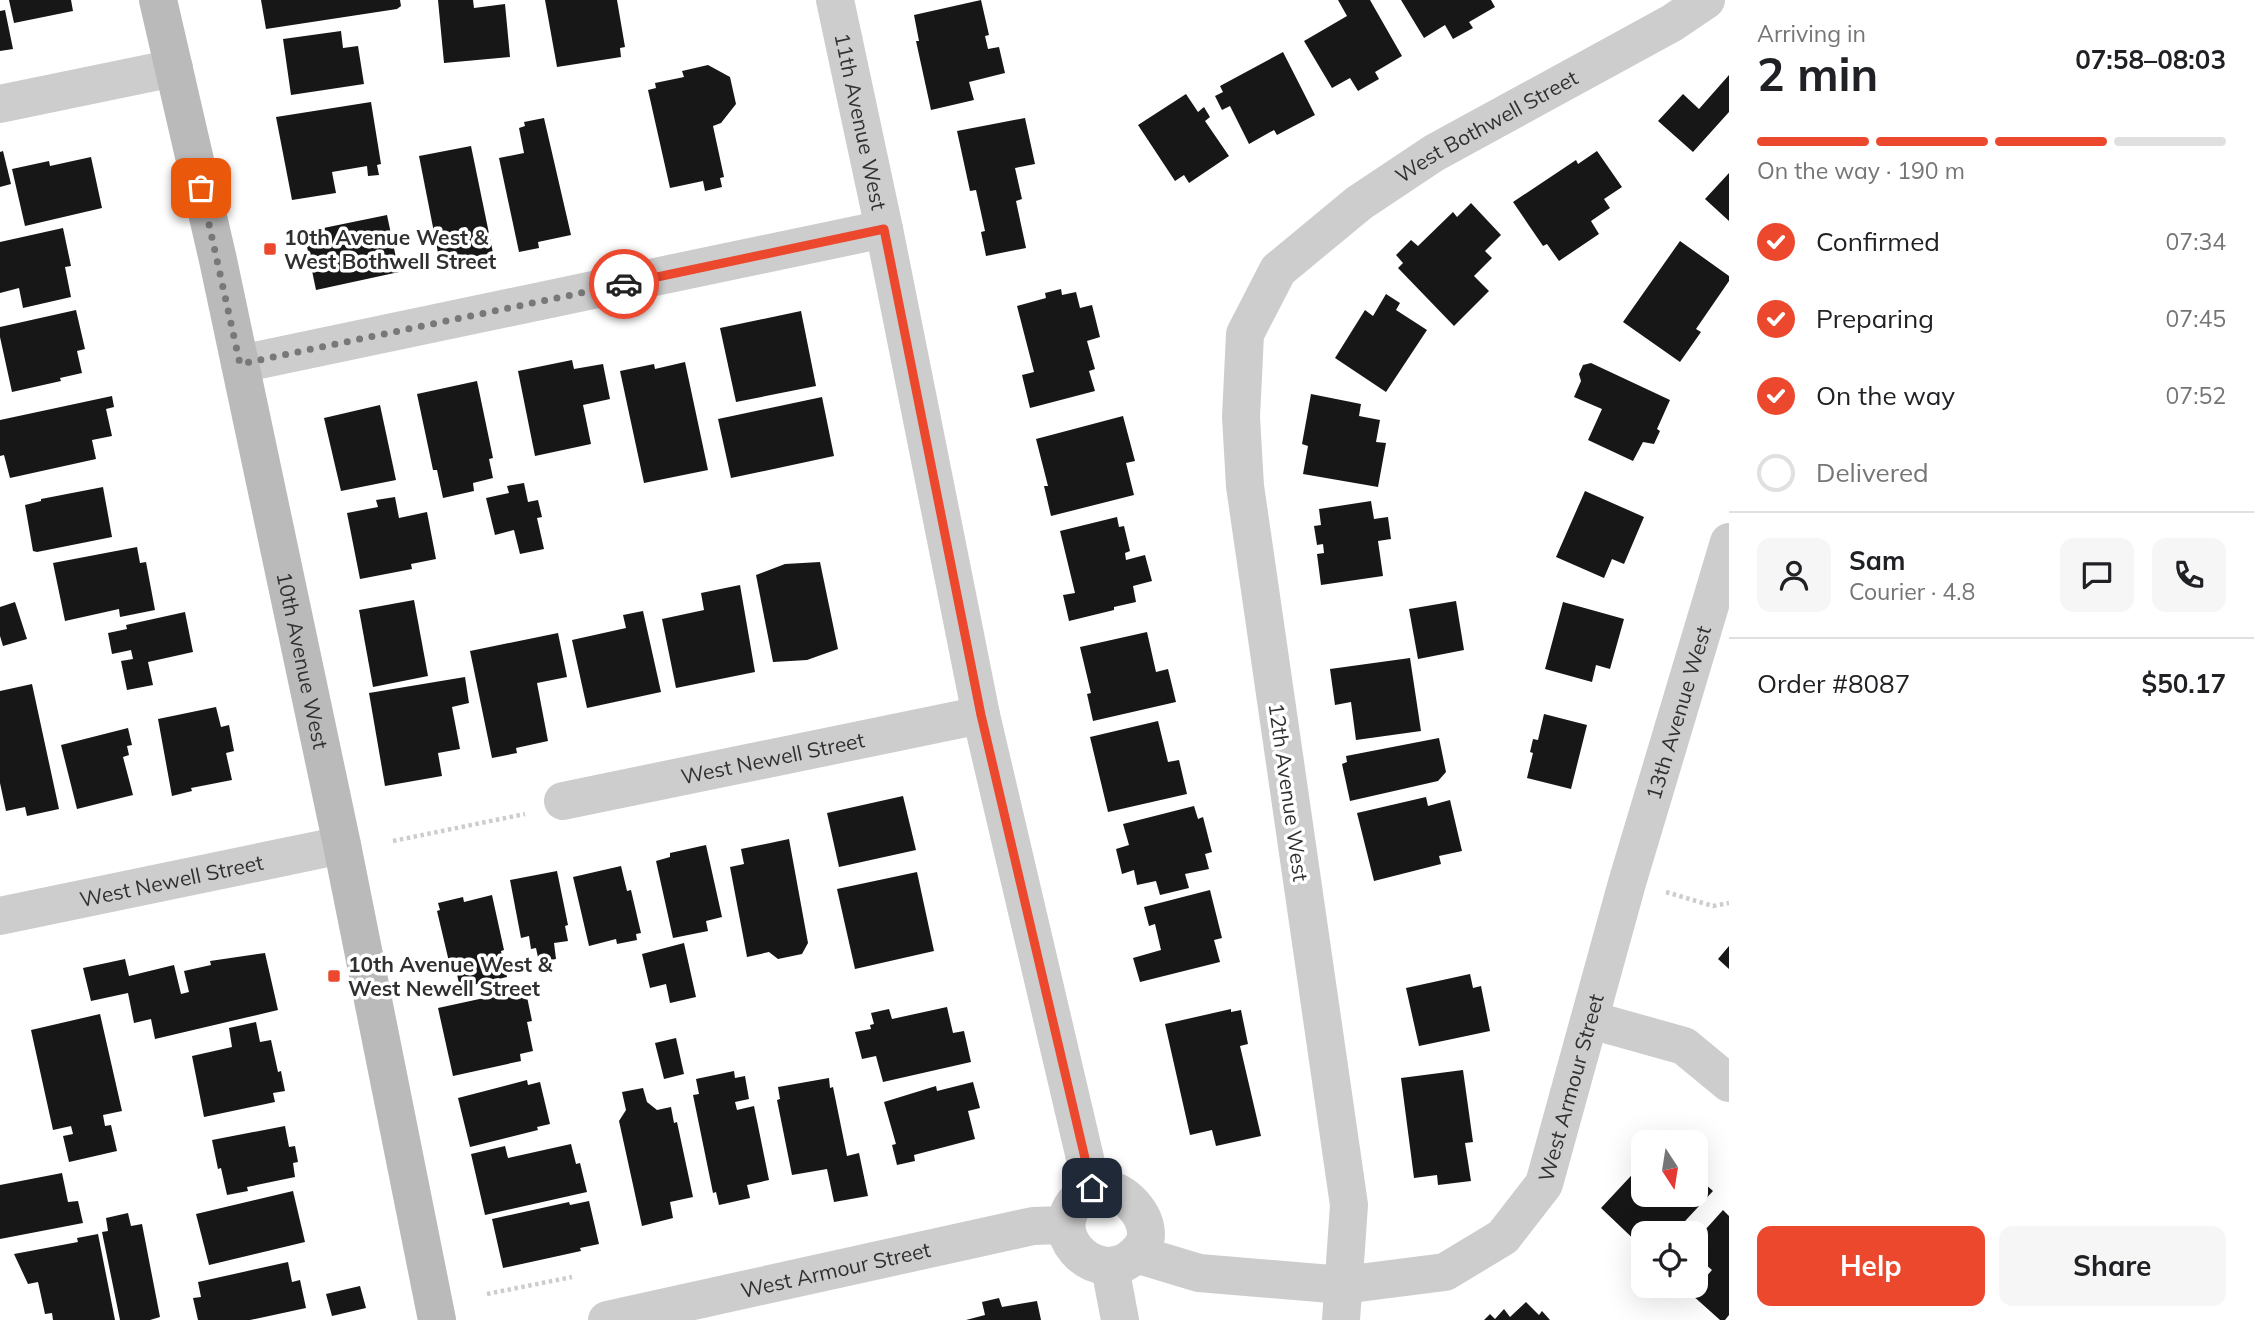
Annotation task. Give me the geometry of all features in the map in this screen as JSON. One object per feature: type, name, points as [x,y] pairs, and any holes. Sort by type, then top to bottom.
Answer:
[{"type":"street","name":"10th Avenue West","points":[[158,0],[240,364],[342,845],[437,1320]]},
{"type":"street","name":"11th Avenue West","points":[[835,0],[884,229],[981,715],[1092,1188]]},
{"type":"street","name":"West Bothwell Street","points":[[1278,270],[1359,203],[1434,153],[1672,23],[1706,0]]},
{"type":"street","points":[[0,104],[174,68]]},
{"type":"street","points":[[240,364],[884,229]]},
{"type":"street","name":"12th Avenue West","points":[[1278,270],[1245,334],[1241,417],[1245,486],[1349,1205],[1342,1303]]},
{"type":"street","name":"13th Avenue West","points":[[1627,883],[1729,542]]},
{"type":"street","name":"West Newell Street","points":[[563,801],[981,715]]},
{"type":"street","name":"West Newell Street","points":[[0,916],[342,845]]},
{"type":"street","name":"West Armour Street","points":[[1123,1260],[1342,1303],[1445,1272],[1503,1237],[1544,1184],[1627,883]]},
{"type":"street","points":[[1591,1020],[1684,1046],[1729,1083]]},
{"type":"street","points":[[1092,1188],[1106,1188],[1119,1193],[1129,1200],[1141,1215],[1145,1240],[1123,1260],[1089,1261],[1069,1239],[1065,1218],[1080,1195],[1092,1188]]},
{"type":"street","name":"West Armour Street","points":[[607,1320],[1033,1226],[1065,1225]]},
{"type":"street","points":[[1121,1320],[1123,1260]]},
{"type":"path","points":[[393,841],[524,814]]},
{"type":"path","points":[[1665,892],[1713,906],[1729,903]]},
{"type":"path","points":[[487,1294],[572,1277]]},
{"type":"building","points":[[9,0],[71,0],[73,11],[14,23]]},
{"type":"building","points":[[261,0],[400,0],[401,6],[397,9],[266,29]]},
{"type":"building","points":[[438,0],[473,0],[474,8],[505,4],[510,57],[444,63]]},
{"type":"building","points":[[545,0],[617,0],[625,47],[620,48],[621,57],[557,67]]},
{"type":"building","points":[[981,0],[989,35],[985,36],[988,49],[999,47],[1005,73],[969,82],[974,100],[931,110],[916,41],[919,41],[914,15]]},
{"type":"building","points":[[1338,0],[1370,0],[1402,56],[1375,72],[1379,79],[1358,91],[1350,78],[1332,88],[1304,41],[1347,16]]},
{"type":"building","points":[[1401,0],[1491,0],[1495,7],[1469,22],[1473,28],[1453,39],[1445,25],[1424,38]]},
{"type":"building","points":[[5,10],[13,49],[0,51],[0,11]]},
{"type":"building","points":[[341,31],[343,48],[358,46],[364,84],[291,95],[283,39]]},
{"type":"building","points":[[1283,52],[1315,115],[1277,135],[1274,130],[1249,144],[1230,106],[1222,110],[1215,96],[1223,92],[1220,86]]},
{"type":"building","points":[[708,65],[730,77],[736,104],[721,123],[713,126],[724,177],[720,178],[722,187],[705,191],[703,181],[670,188],[648,90],[656,88],[655,83],[684,77],[682,71]]},
{"type":"building","points":[[1729,75],[1729,112],[1693,152],[1658,121],[1683,94],[1699,109]]},
{"type":"building","points":[[1186,94],[1198,112],[1204,107],[1210,117],[1205,121],[1229,156],[1189,183],[1184,175],[1175,181],[1138,125]]},
{"type":"building","points":[[371,102],[381,164],[377,165],[379,175],[368,176],[367,166],[332,172],[336,193],[292,200],[276,117]]},
{"type":"building","points":[[544,118],[571,235],[538,242],[539,248],[519,252],[499,158],[524,153],[519,128],[525,126],[524,122]]},
{"type":"building","points":[[1025,118],[1035,164],[1015,168],[1022,199],[1016,201],[1026,248],[986,256],[981,232],[985,231],[976,190],[970,191],[957,131]]},
{"type":"building","points":[[471,146],[493,253],[440,263],[419,156]]},
{"type":"building","points":[[3,151],[11,184],[0,187],[0,152]]},
{"type":"building","points":[[1597,151],[1622,187],[1604,199],[1610,208],[1591,221],[1599,234],[1559,261],[1547,244],[1543,246],[1513,202],[1576,160],[1578,164]]},
{"type":"building","points":[[91,157],[102,208],[25,226],[12,169],[49,161],[50,166]]},
{"type":"building","points":[[1729,173],[1729,221],[1705,199]]},
{"type":"building","points":[[1471,203],[1501,235],[1485,251],[1492,258],[1474,276],[1489,291],[1454,326],[1398,268],[1403,263],[1396,255],[1411,240],[1418,246],[1453,212],[1457,217]]},
{"type":"building","points":[[387,215],[399,272],[316,290],[304,232]]},
{"type":"building","points":[[63,228],[71,266],[65,267],[71,297],[23,308],[19,288],[0,293],[0,242]]},
{"type":"building","points":[[1680,241],[1729,276],[1729,281],[1696,329],[1701,332],[1680,362],[1623,322]]},
{"type":"building","points":[[1061,289],[1062,295],[1076,292],[1080,308],[1092,305],[1100,337],[1087,341],[1095,369],[1089,371],[1095,391],[1030,408],[1022,375],[1034,372],[1017,306],[1046,298],[1045,293]]},
{"type":"building","points":[[1386,294],[1400,303],[1396,310],[1427,330],[1386,392],[1335,358],[1365,310],[1373,316]]},
{"type":"building","points":[[76,310],[85,349],[77,351],[82,373],[60,378],[61,381],[12,392],[0,327]]},
{"type":"building","points":[[801,311],[816,386],[736,402],[720,328]]},
{"type":"building","points":[[572,360],[574,369],[603,364],[610,399],[583,405],[591,444],[535,456],[518,371]]},
{"type":"building","points":[[685,362],[708,470],[644,483],[620,371],[654,364],[655,369]]},
{"type":"building","points":[[1591,363],[1670,400],[1657,429],[1660,431],[1654,444],[1643,442],[1633,461],[1588,440],[1602,409],[1574,397],[1581,381],[1579,374],[1583,365]]},
{"type":"building","points":[[477,381],[493,458],[489,459],[493,478],[473,483],[474,491],[443,498],[437,470],[433,470],[417,394]]},
{"type":"building","points":[[1311,394],[1361,404],[1359,416],[1380,420],[1376,442],[1386,443],[1378,487],[1303,474],[1308,446],[1302,444]]},
{"type":"building","points":[[112,396],[114,407],[106,409],[112,436],[92,440],[96,459],[10,478],[4,455],[0,456],[0,420]]},
{"type":"building","points":[[822,397],[834,456],[731,478],[718,419]]},
{"type":"building","points":[[380,405],[396,480],[341,491],[324,418]]},
{"type":"building","points":[[1123,416],[1135,461],[1126,463],[1134,495],[1051,516],[1044,486],[1048,486],[1036,439]]},
{"type":"building","points":[[524,483],[528,502],[538,500],[542,517],[537,518],[544,549],[520,554],[514,530],[495,535],[486,498],[509,493],[507,486]]},
{"type":"building","points":[[103,487],[112,537],[33,551],[25,505],[41,499]]},
{"type":"building","points":[[1585,491],[1644,517],[1624,564],[1612,559],[1604,578],[1556,557]]},
{"type":"building","points":[[395,497],[399,518],[427,512],[436,559],[411,564],[412,569],[360,579],[347,513],[378,507],[376,500]]},
{"type":"building","points":[[1371,501],[1374,519],[1388,517],[1391,539],[1378,541],[1383,576],[1321,585],[1317,554],[1324,553],[1323,544],[1317,545],[1314,526],[1321,525],[1319,509]]},
{"type":"building","points":[[1117,517],[1119,527],[1124,526],[1130,551],[1125,553],[1126,560],[1145,555],[1152,581],[1133,586],[1136,602],[1069,621],[1063,595],[1075,593],[1060,531]]},
{"type":"building","points":[[137,547],[140,563],[146,562],[155,610],[120,617],[119,609],[65,621],[53,563]]},
{"type":"building","points":[[820,562],[838,649],[807,660],[773,662],[756,575],[785,564]]},
{"type":"building","points":[[740,585],[755,672],[676,688],[662,619],[704,610],[701,593]]},
{"type":"building","points":[[414,600],[428,676],[373,687],[359,610]]},
{"type":"building","points":[[1456,601],[1464,650],[1418,659],[1409,609]]},
{"type":"building","points":[[15,602],[27,639],[3,646],[0,636],[0,607]]},
{"type":"building","points":[[1563,602],[1624,619],[1610,669],[1596,665],[1592,682],[1545,669]]},
{"type":"building","points":[[643,611],[661,692],[587,708],[572,640],[626,628],[623,615]]},
{"type":"building","points":[[185,612],[193,652],[148,662],[153,685],[127,690],[121,661],[133,659],[131,650],[112,654],[108,633],[127,629],[126,625]]},
{"type":"building","points":[[1147,632],[1156,672],[1168,669],[1176,702],[1093,721],[1087,694],[1091,693],[1080,647]]},
{"type":"building","points":[[558,633],[567,677],[537,683],[548,741],[516,748],[517,753],[492,758],[470,651]]},
{"type":"building","points":[[1410,658],[1421,731],[1356,740],[1351,702],[1335,705],[1330,669]]},
{"type":"building","points":[[465,677],[469,703],[452,707],[460,749],[438,753],[442,776],[385,786],[369,693]]},
{"type":"building","points":[[32,684],[59,809],[27,816],[25,807],[6,811],[0,783],[0,691]]},
{"type":"building","points":[[216,707],[221,727],[229,725],[234,751],[226,753],[232,780],[191,788],[192,791],[172,796],[158,719]]},
{"type":"building","points":[[1544,714],[1587,725],[1571,789],[1527,778],[1533,753],[1530,752],[1533,739],[1538,740]]},
{"type":"building","points":[[1158,721],[1168,762],[1179,760],[1187,794],[1108,812],[1090,737]]},
{"type":"building","points":[[128,728],[132,745],[127,746],[129,755],[123,757],[133,795],[77,809],[61,745]]},
{"type":"building","points":[[1439,738],[1446,772],[1438,781],[1350,801],[1342,764],[1347,762],[1346,756]]},
{"type":"building","points":[[903,796],[916,850],[839,867],[827,813]]},
{"type":"building","points":[[1426,797],[1428,806],[1450,800],[1462,851],[1439,856],[1441,864],[1374,881],[1357,813]]},
{"type":"building","points":[[1194,806],[1198,819],[1203,817],[1212,852],[1205,854],[1209,869],[1185,874],[1189,888],[1160,895],[1156,881],[1137,885],[1134,870],[1122,874],[1116,849],[1129,845],[1123,824]]},
{"type":"building","points":[[789,839],[808,943],[802,954],[778,959],[769,952],[747,957],[730,867],[744,864],[741,849]]},
{"type":"building","points":[[706,845],[722,917],[706,921],[708,931],[673,938],[656,861],[670,857],[670,853]]},
{"type":"building","points":[[621,866],[627,891],[631,890],[641,933],[636,934],[637,940],[617,944],[616,939],[589,946],[573,877]]},
{"type":"building","points":[[557,871],[568,925],[565,926],[568,941],[554,943],[556,959],[539,962],[536,948],[531,949],[529,936],[521,938],[510,880]]},
{"type":"building","points":[[917,872],[934,951],[855,969],[837,889]]},
{"type":"building","points":[[1210,890],[1222,938],[1214,940],[1220,962],[1140,982],[1133,958],[1161,950],[1155,924],[1149,926],[1144,907]]},
{"type":"building","points":[[492,895],[507,977],[460,988],[455,965],[450,966],[437,911],[440,910],[438,903],[463,897],[464,902]]},
{"type":"building","points":[[684,943],[696,997],[670,1003],[666,984],[650,988],[642,954]]},
{"type":"building","points":[[1729,946],[1729,969],[1718,959]]},
{"type":"building","points":[[265,953],[278,1010],[155,1039],[151,1019],[134,1023],[128,993],[91,1001],[83,968],[125,959],[129,976],[174,965],[181,994],[189,992],[184,971],[211,965],[210,961]]},
{"type":"building","points":[[1470,974],[1473,988],[1481,986],[1490,1031],[1419,1046],[1406,988]]},
{"type":"building","points":[[526,992],[532,1021],[527,1022],[533,1051],[520,1054],[521,1061],[453,1076],[438,1008],[507,993],[508,997]]},
{"type":"building","points":[[947,1007],[953,1033],[964,1031],[971,1062],[883,1082],[876,1056],[862,1059],[855,1032],[871,1029],[870,1025],[874,1024],[871,1013],[889,1009],[892,1019]]},
{"type":"building","points":[[1231,1009],[1231,1012],[1241,1010],[1248,1044],[1240,1046],[1261,1136],[1216,1146],[1212,1130],[1190,1135],[1165,1024]]},
{"type":"building","points":[[100,1014],[122,1111],[103,1115],[105,1126],[111,1125],[117,1151],[69,1162],[63,1136],[73,1134],[71,1126],[53,1130],[31,1030]]},
{"type":"building","points":[[256,1022],[260,1042],[271,1040],[285,1091],[273,1093],[275,1102],[204,1117],[192,1056],[232,1047],[229,1028]]},
{"type":"building","points":[[676,1038],[684,1074],[664,1079],[655,1043]]},
{"type":"building","points":[[1463,1070],[1473,1142],[1465,1143],[1471,1181],[1438,1185],[1437,1175],[1414,1178],[1401,1078]]},
{"type":"building","points":[[734,1071],[735,1078],[745,1076],[749,1099],[735,1102],[737,1110],[754,1106],[769,1180],[747,1185],[750,1198],[719,1205],[716,1192],[713,1193],[693,1095],[699,1094],[696,1079]]},
{"type":"building","points":[[829,1078],[847,1156],[859,1153],[868,1196],[834,1202],[827,1169],[792,1175],[777,1100],[780,1099],[778,1087]]},
{"type":"building","points":[[527,1080],[528,1085],[540,1082],[550,1124],[537,1127],[538,1130],[470,1147],[458,1098]]},
{"type":"building","points":[[973,1082],[980,1108],[968,1111],[975,1139],[914,1155],[915,1161],[897,1165],[892,1145],[896,1144],[884,1102],[936,1086],[937,1091]]},
{"type":"building","points":[[643,1088],[647,1102],[657,1110],[671,1107],[674,1123],[677,1122],[693,1197],[670,1202],[673,1218],[642,1226],[619,1121],[626,1110],[622,1092]]},
{"type":"building","points":[[285,1126],[289,1147],[295,1146],[298,1162],[293,1163],[295,1177],[247,1187],[248,1191],[227,1195],[212,1140]]},
{"type":"building","points":[[571,1144],[576,1164],[580,1163],[587,1192],[485,1215],[471,1154],[505,1146],[508,1158]]},
{"type":"building","points":[[62,1173],[68,1202],[78,1201],[83,1223],[0,1239],[0,1185]]},
{"type":"building","points":[[1631,1176],[1631,1208],[1697,1208],[1685,1221],[1631,1221],[1631,1237],[1601,1208]]},
{"type":"building","points":[[293,1191],[305,1242],[209,1265],[196,1214]]},
{"type":"building","points":[[589,1201],[599,1244],[580,1248],[581,1251],[503,1268],[492,1219],[569,1202],[570,1205]]},
{"type":"building","points":[[1723,1210],[1729,1216],[1729,1315],[1725,1320],[1720,1320],[1695,1298],[1708,1298],[1708,1275],[1712,1270],[1708,1266],[1708,1227]]},
{"type":"building","points":[[128,1213],[131,1226],[142,1224],[160,1317],[150,1320],[120,1320],[102,1232],[108,1231],[106,1218]]},
{"type":"building","points":[[98,1234],[115,1320],[53,1320],[52,1313],[45,1314],[38,1282],[28,1284],[14,1254],[78,1242],[77,1238]]},
{"type":"building","points":[[288,1262],[292,1282],[300,1280],[306,1308],[250,1320],[198,1320],[193,1298],[201,1297],[198,1282]]},
{"type":"building","points":[[360,1286],[366,1308],[332,1316],[326,1294]]},
{"type":"building","points":[[999,1298],[1002,1307],[1037,1301],[1041,1320],[966,1320],[985,1315],[982,1302]]},
{"type":"building","points":[[1526,1302],[1539,1315],[1542,1311],[1550,1320],[1484,1320],[1490,1314],[1495,1319],[1504,1309],[1510,1317]]},
{"type":"way so far","points":[[201,188],[240,364],[624,284]]},
{"type":"place","name":"10th Avenue West & West Bothwell Street","points":[[270,249]]},
{"type":"place","name":"10th Avenue West & West Newell Street","points":[[334,976]]},
{"type":"route","points":[[624,284],[884,229],[981,715],[1092,1188]]}]
